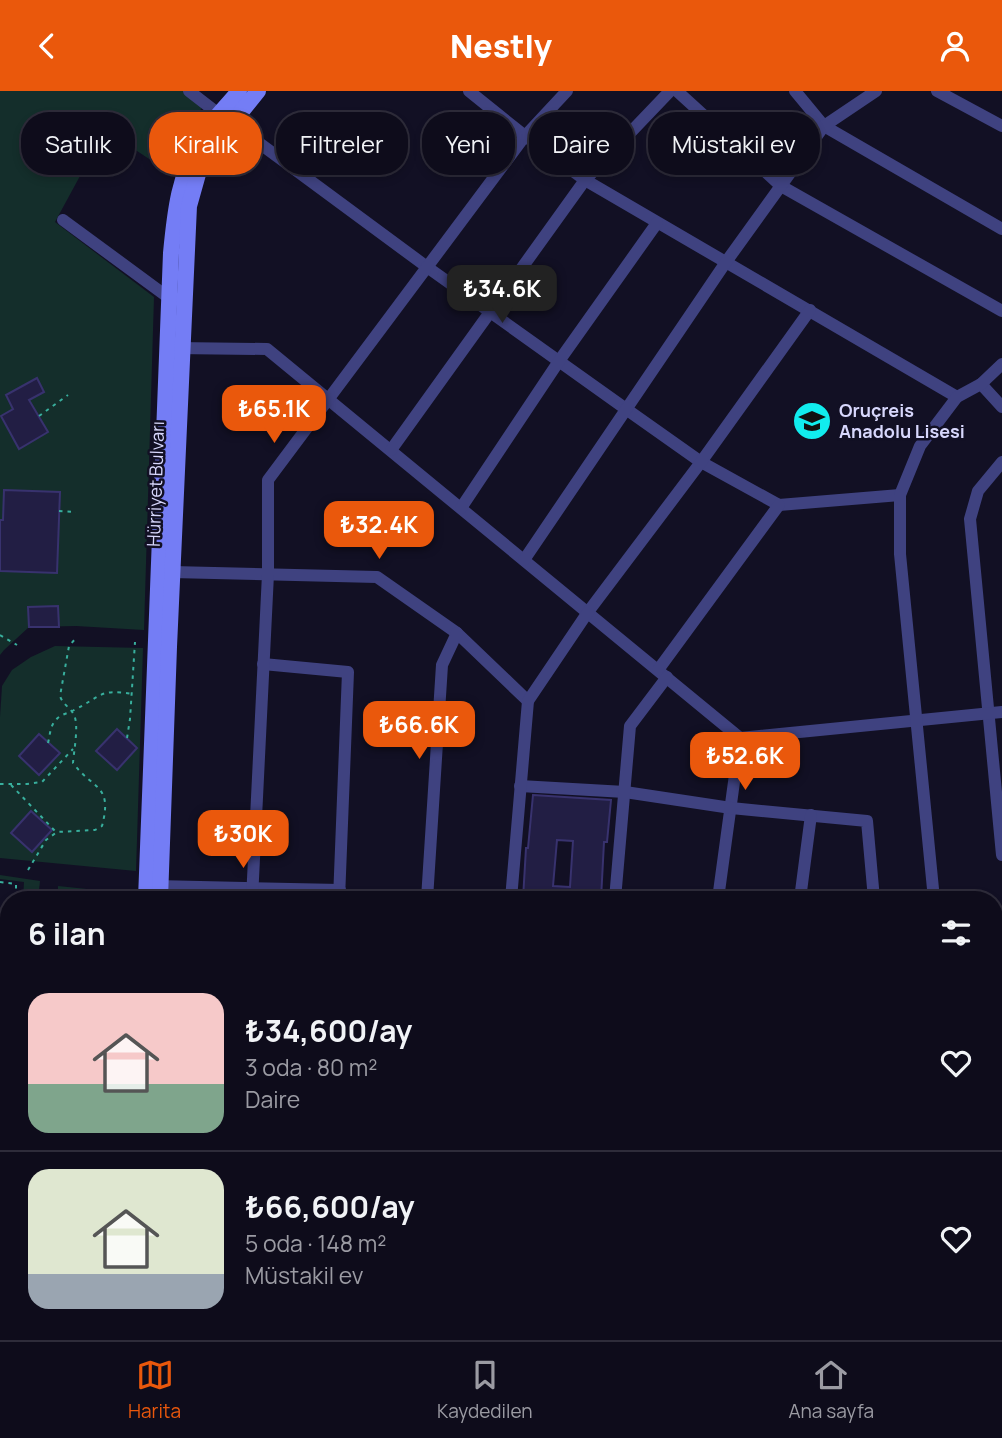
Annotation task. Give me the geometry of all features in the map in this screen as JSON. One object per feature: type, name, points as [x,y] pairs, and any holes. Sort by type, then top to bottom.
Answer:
[{"type":"main road","name":"Hürriyet Bulvarı","points":[[229,112],[239,91]]},
{"type":"main road","name":"Hürriyet Bulvarı","points":[[234,112],[258,91]]},
{"type":"main road","name":"Hürriyet Bulvarı","points":[[154,891],[172,572],[174,348],[169,297],[176,202],[184,175]]},
{"type":"main road","name":"Hürriyet Bulvarı","points":[[154,891],[174,348],[189,206],[198,175]]},
{"type":"street","points":[[189,91],[217,112]]},
{"type":"street","points":[[468,91],[584,180],[957,397]]},
{"type":"street","points":[[253,891],[268,574],[268,480],[525,136],[567,91]]},
{"type":"street","points":[[391,450],[584,180],[670,91]]},
{"type":"street","points":[[677,91],[781,186],[1002,311]]},
{"type":"street","points":[[795,91],[824,126],[1002,229]]},
{"type":"street","points":[[524,560],[726,262],[824,126],[876,91]]},
{"type":"street","points":[[937,91],[1002,126]]},
{"type":"street","points":[[262,146],[490,313],[701,462],[779,505],[900,495]]},
{"type":"street","points":[[63,221],[169,297]]},
{"type":"street","points":[[461,508],[559,361],[657,223]]},
{"type":"street","points":[[512,891],[528,701],[588,612],[701,462],[810,310]]},
{"type":"street","points":[[174,348],[267,349],[740,738],[1002,712]]},
{"type":"street","points":[[933,891],[900,554],[900,495],[919,446],[957,397],[981,384],[1002,364]]},
{"type":"street","points":[[981,384],[1002,407]]},
{"type":"street","points":[[1002,462],[978,491],[970,519],[1002,855]]},
{"type":"street","points":[[616,891],[630,726],[662,674],[779,505]]},
{"type":"street","points":[[172,572],[377,577],[457,633],[528,701]]},
{"type":"street","points":[[428,891],[442,665],[457,633]]},
{"type":"street","points":[[263,664],[348,672],[340,891]]},
{"type":"street","points":[[719,891],[740,738]]},
{"type":"street","points":[[520,786],[625,792],[731,808],[867,821],[873,891]]},
{"type":"street","points":[[801,891],[811,815]]},
{"type":"path","points":[[39,416],[68,395]]},
{"type":"path","points":[[59,511],[76,512]]},
{"type":"path","points":[[0,635],[17,645]]},
{"type":"path","points":[[27,870],[46,840],[57,832],[95,830],[102,826],[105,815],[106,798],[73,763],[76,721],[73,711],[62,703],[60,696],[69,646],[76,638]]},
{"type":"path","points":[[127,738],[135,642]]},
{"type":"path","points":[[48,743],[51,728],[62,714],[73,711],[102,693],[115,691],[132,694]]},
{"type":"path","points":[[0,784],[42,782],[74,748]]},
{"type":"path","points":[[10,784],[57,832]]},
{"type":"path","points":[[0,882],[16,884],[16,891]]},
{"type":"green space","points":[[0,91],[197,91],[208,99],[199,112],[149,112],[149,159],[135,150],[135,112],[21,112],[21,175],[81,175],[55,222],[154,297],[144,630],[76,626],[29,627],[0,655]]},
{"type":"green space","points":[[55,646],[143,648],[136,871],[0,858],[2,686],[12,670]]},
{"type":"green space","points":[[0,875],[40,881],[39,891],[23,891],[24,882],[0,879]]},
{"type":"green space","points":[[58,886],[106,891],[58,891]]},
{"type":"building","points":[[37,378],[44,392],[29,400],[48,432],[19,449],[1,416],[13,409],[6,395]]},
{"type":"building","points":[[4,490],[60,492],[57,573],[0,571],[0,520],[3,520]]},
{"type":"building","points":[[58,606],[59,627],[29,627],[28,607]]},
{"type":"building","points":[[117,729],[137,748],[117,770],[96,751]]},
{"type":"building","points":[[39,734],[60,753],[39,775],[19,756]]},
{"type":"building","points":[[533,795],[611,800],[607,842],[604,842],[601,891],[523,891]],"holes":[[[557,840],[573,841],[570,887],[553,886]]]},
{"type":"building","points":[[31,811],[52,830],[32,852],[11,833]]},
{"type":"place","name":"Oruçreis Anadolu Lisesi","points":[[812,421]]}]
